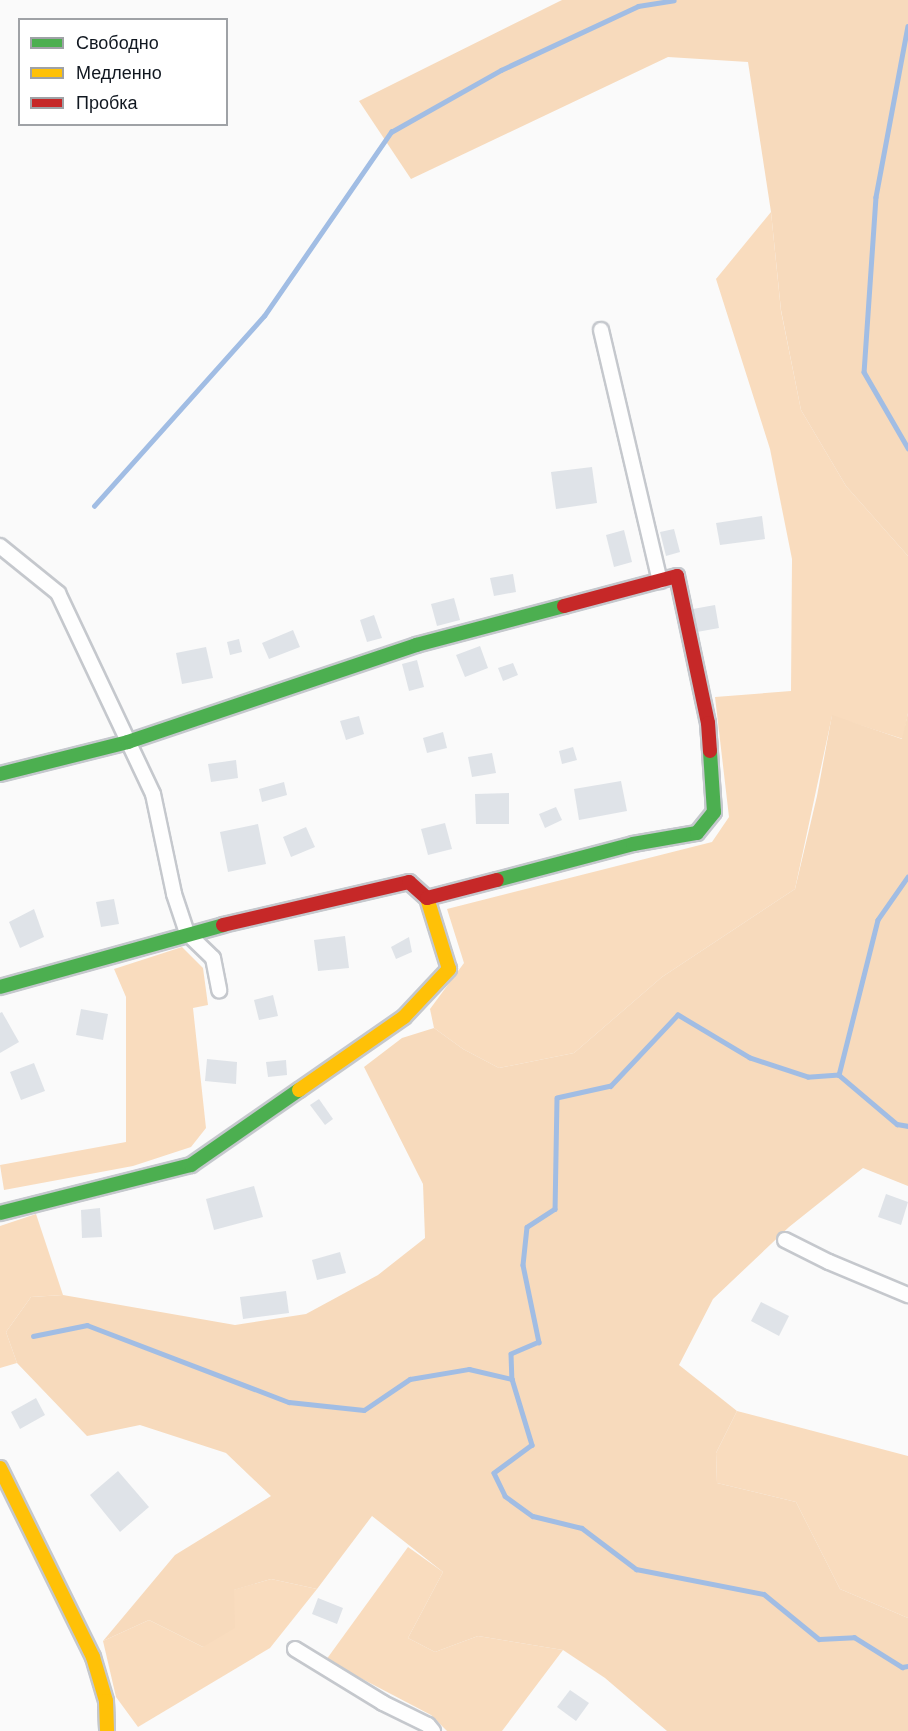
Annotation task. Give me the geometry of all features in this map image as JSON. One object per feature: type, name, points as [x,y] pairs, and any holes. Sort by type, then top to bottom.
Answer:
[{"type":"street","points":[[601,330],[660,581]]},
{"type":"street","points":[[0,546],[58,593],[153,794],[174,894],[187,933],[213,958],[219,990]]},
{"type":"street","points":[[0,774],[129,742],[416,645],[677,576],[708,723],[714,812],[697,833],[633,844],[426,898]]},
{"type":"street","points":[[0,987],[68,970],[187,933],[410,882],[426,898],[449,969],[404,1017],[191,1165],[0,1213]]},
{"type":"street","points":[[785,1240],[829,1262],[908,1294]]},
{"type":"street","points":[[0,1468],[93,1657],[106,1701],[107,1731]]},
{"type":"street","points":[[295,1648],[383,1703],[428,1725],[433,1731]]},
{"type":"shaded area","points":[[562,0],[908,0],[908,556],[846,486],[801,410],[781,310],[771,212],[748,62],[668,57],[411,179],[359,101]]},
{"type":"shaded area","points":[[771,212],[781,311],[801,410],[846,486],[908,556],[908,713],[903,739],[832,716],[795,889],[662,977],[574,1053],[499,1068],[463,1049],[434,1028],[430,1009],[464,963],[447,909],[712,842],[729,817],[715,697],[791,691],[792,559],[770,449],[716,279]]},
{"type":"shaded area","points":[[908,713],[908,1186],[863,1168],[789,1227],[713,1299],[679,1365],[737,1411],[716,1453],[717,1483],[796,1502],[840,1589],[908,1618],[908,1731],[667,1731],[605,1678],[563,1650],[478,1636],[435,1652],[408,1638],[443,1572],[372,1516],[317,1589],[271,1579],[234,1590],[235,1628],[203,1647],[149,1620],[103,1641],[175,1555],[271,1496],[226,1453],[140,1425],[87,1436],[17,1363],[6,1332],[31,1297],[63,1295],[235,1325],[306,1314],[378,1275],[425,1238],[423,1184],[364,1067],[402,1038],[434,1028],[463,1049],[499,1068],[574,1053],[662,977],[795,889],[817,796],[832,715],[902,739]]},
{"type":"shaded area","points":[[182,947],[203,968],[208,1005],[193,1008],[206,1128],[191,1147],[133,1166],[4,1190],[0,1165],[126,1142],[126,997],[114,969]]},
{"type":"shaded area","points":[[36,1214],[63,1295],[31,1297],[6,1332],[17,1363],[0,1368],[0,1226]]},
{"type":"shaded area","points":[[737,1411],[908,1456],[908,1618],[840,1589],[796,1502],[717,1483],[716,1453]]},
{"type":"shaded area","points":[[408,1547],[443,1572],[408,1638],[435,1652],[478,1636],[563,1650],[502,1731],[447,1731],[431,1715],[326,1660]]},
{"type":"shaded area","points":[[271,1579],[317,1589],[270,1648],[138,1727],[116,1697],[103,1641],[149,1620],[203,1647],[233,1590]]},
{"type":"building","points":[[592,467],[597,503],[556,509],[551,472]]},
{"type":"building","points":[[762,516],[765,539],[720,545],[716,523]]},
{"type":"building","points":[[674,529],[680,552],[666,556],[660,532]]},
{"type":"building","points":[[624,530],[632,562],[614,567],[606,535]]},
{"type":"building","points":[[513,574],[516,592],[494,596],[490,578]]},
{"type":"building","points":[[454,598],[460,620],[437,626],[431,604]]},
{"type":"building","points":[[715,605],[719,628],[697,632],[693,609]]},
{"type":"building","points":[[374,615],[382,638],[367,642],[360,620]]},
{"type":"building","points":[[293,630],[300,647],[269,659],[262,643]]},
{"type":"building","points":[[239,639],[242,652],[230,655],[227,642]]},
{"type":"building","points":[[480,646],[488,668],[465,677],[456,655]]},
{"type":"building","points":[[206,647],[213,678],[182,684],[176,653]]},
{"type":"building","points":[[417,660],[424,687],[409,691],[402,664]]},
{"type":"building","points":[[513,663],[518,675],[503,681],[498,668]]},
{"type":"building","points":[[359,716],[364,734],[346,740],[340,721]]},
{"type":"building","points":[[443,732],[447,748],[427,753],[423,738]]},
{"type":"building","points":[[573,747],[577,760],[562,764],[559,751]]},
{"type":"building","points":[[492,753],[496,773],[472,777],[468,757]]},
{"type":"building","points":[[236,760],[238,778],[211,782],[208,764]]},
{"type":"building","points":[[621,781],[627,811],[579,820],[574,789]]},
{"type":"building","points":[[284,782],[287,795],[262,802],[259,789]]},
{"type":"building","points":[[509,793],[509,824],[476,824],[475,794]]},
{"type":"building","points":[[556,807],[562,820],[545,828],[539,814]]},
{"type":"building","points":[[445,823],[452,849],[428,855],[421,829]]},
{"type":"building","points":[[258,824],[266,864],[228,872],[220,832]]},
{"type":"building","points":[[306,827],[315,847],[291,857],[283,837]]},
{"type":"building","points":[[114,899],[119,924],[101,927],[96,902]]},
{"type":"building","points":[[34,909],[44,937],[20,948],[9,922]]},
{"type":"building","points":[[345,936],[349,968],[318,971],[314,940]]},
{"type":"building","points":[[409,937],[412,952],[396,959],[391,947]]},
{"type":"building","points":[[273,995],[278,1016],[259,1020],[254,1000]]},
{"type":"building","points":[[81,1009],[108,1014],[103,1040],[76,1035]]},
{"type":"building","points":[[2,1012],[19,1042],[0,1053],[0,1013]]},
{"type":"building","points":[[207,1059],[237,1062],[236,1084],[205,1081]]},
{"type":"building","points":[[286,1060],[287,1075],[268,1077],[266,1062]]},
{"type":"building","points":[[34,1063],[45,1091],[21,1100],[10,1072]]},
{"type":"building","points":[[319,1099],[333,1119],[325,1125],[310,1105]]},
{"type":"building","points":[[254,1186],[263,1217],[214,1230],[206,1199]]},
{"type":"building","points":[[886,1194],[908,1202],[901,1225],[878,1217]]},
{"type":"building","points":[[100,1208],[102,1237],[82,1238],[81,1210]]},
{"type":"building","points":[[340,1252],[346,1273],[317,1280],[312,1260]]},
{"type":"building","points":[[286,1291],[289,1313],[243,1319],[240,1297]]},
{"type":"building","points":[[761,1302],[789,1316],[779,1336],[751,1321]]},
{"type":"building","points":[[36,1398],[45,1415],[20,1429],[11,1412]]},
{"type":"building","points":[[118,1471],[149,1507],[120,1532],[90,1495]]},
{"type":"building","points":[[318,1598],[343,1608],[337,1624],[312,1614]]},
{"type":"building","points":[[570,1690],[589,1703],[576,1721],[557,1707]]},
{"type":"waterway","points":[[94,506],[264,316],[391,132],[501,70],[638,6],[674,0]]},
{"type":"waterway","points":[[908,26],[876,197],[864,372],[908,448]]},
{"type":"waterway","points":[[908,877],[878,920],[839,1075],[808,1077],[750,1058],[678,1015],[611,1086],[557,1098],[555,1209],[527,1227],[523,1265],[539,1342],[511,1354],[512,1379],[532,1445],[494,1473],[505,1496],[533,1516],[582,1528],[636,1569],[764,1594],[819,1639],[854,1637],[902,1667],[908,1666]]},
{"type":"waterway","points":[[839,1075],[897,1124],[908,1126]]},
{"type":"waterway","points":[[33,1336],[87,1325],[289,1402],[364,1410],[410,1379],[469,1369],[512,1379]]},
{"type":"traffic: fast","points":[[0,774],[128,742],[416,645],[564,606]]},
{"type":"traffic: fast","points":[[497,880],[633,844],[697,833],[714,812],[710,751]]},
{"type":"traffic: fast","points":[[0,987],[223,925]]},
{"type":"traffic: fast","points":[[0,1213],[191,1165],[299,1090]]},
{"type":"traffic: slow","points":[[299,1090],[404,1017],[449,969],[427,898]]},
{"type":"traffic: slow","points":[[0,1468],[93,1657],[106,1701],[107,1731]]},
{"type":"traffic: jam","points":[[564,606],[677,576],[708,723],[710,751]]},
{"type":"traffic: jam","points":[[223,925],[409,882],[427,898],[497,880]]}]
